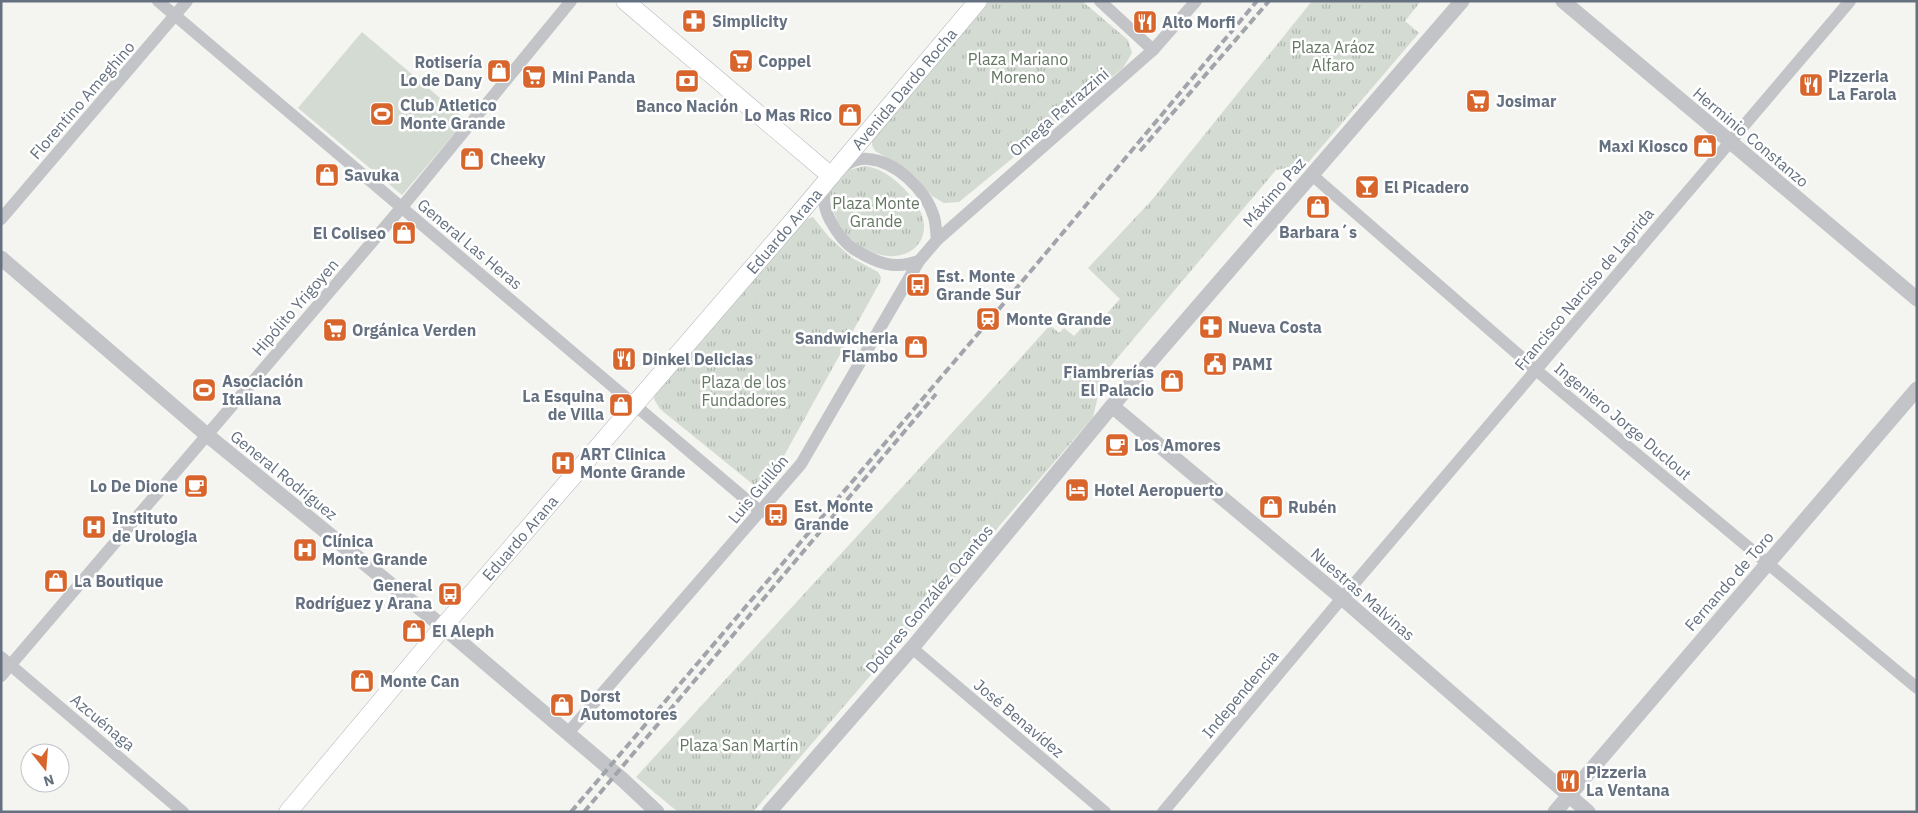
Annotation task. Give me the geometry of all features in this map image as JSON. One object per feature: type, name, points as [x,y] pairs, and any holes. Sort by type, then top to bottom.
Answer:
[{"type":"main road","points":[[626,1],[831,176]]},
{"type":"main road","name":"Avenida Dardo Rocha","points":[[831,176],[978,1]]},
{"type":"main road","name":"Eduardo Arana","points":[[288,812],[443,627],[831,176]]},
{"type":"street","name":"General Las Heras","points":[[158,1],[761,512]]},
{"type":"street","name":"Florentino Ameghino","points":[[1,219],[187,1]]},
{"type":"street","name":"Hipólito Yrigoyen","points":[[1,676],[6,661],[207,434],[402,207],[571,1]]},
{"type":"street","points":[[1100,1],[1153,50]]},
{"type":"street","name":"Omega Petrazzini","points":[[937,240],[1153,50],[1196,1]]},
{"type":"street","name":"Máximo Paz","points":[[1112,406],[1462,1]]},
{"type":"street","name":"Herminio Constanzo","points":[[1563,1],[1917,299]]},
{"type":"street","name":"Francisco Narciso de Laprida","points":[[1342,598],[1850,1]]},
{"type":"street","points":[[919,261],[897,266],[882,264],[851,247],[832,225],[825,207],[825,188],[831,176],[849,162],[867,159],[882,162],[895,169],[917,188],[926,201],[934,216],[937,240]]},
{"type":"street","name":"Ingeniero Jorge Duclout","points":[[1312,175],[1536,370],[1917,688]]},
{"type":"street","name":"Luis Guillón","points":[[568,734],[801,464],[919,261],[937,240]]},
{"type":"street","name":"General Rodríguez","points":[[1,258],[207,434],[443,627],[616,774],[657,812]]},
{"type":"street","name":"Fernando de Toro","points":[[1555,812],[1917,389]]},
{"type":"street","name":"Nuestras Malvinas","points":[[1112,406],[1342,598],[1588,812]]},
{"type":"street","name":"Dolores González Ocantos","points":[[769,812],[912,648],[1112,406]]},
{"type":"street","name":"Independencia","points":[[1163,812],[1342,598]]},
{"type":"street","name":"José Benavídez","points":[[912,648],[1105,812]]},
{"type":"street","name":"Azcuénaga","points":[[6,661],[183,812]]},
{"type":"green space","name":"Plaza Mariano Moreno","points":[[988,1],[1082,1],[1128,40],[1132,53],[1123,68],[959,202],[944,203],[932,196],[916,177],[875,151],[872,145],[872,138]]},
{"type":"green space","points":[[1312,1],[1421,1],[1405,21],[1419,33],[1307,164],[1276,170],[1103,375],[1093,417],[753,812],[678,812],[636,777],[1050,325],[1059,333],[1064,328],[1074,336],[1094,314],[1101,320],[1120,299],[1088,268],[1151,201]]},
{"type":"green space","name":"Club Atletico Monte Grande","points":[[362,32],[466,120],[402,195],[298,108]]},
{"type":"green space","name":"Plaza Monte Grande","points":[[865,166],[879,170],[901,185],[914,200],[923,217],[923,235],[919,243],[906,253],[898,256],[880,255],[864,248],[846,234],[836,217],[831,198],[831,184],[844,171]]},
{"type":"green space","name":"Plaza de los Fundadores","points":[[813,217],[829,237],[852,258],[878,272],[881,277],[880,282],[769,483],[763,488],[755,486],[660,409],[654,399],[656,388],[807,219]]},
{"type":"railway","points":[[571,812],[994,315],[1257,1]]},
{"type":"railway","points":[[1140,151],[1269,1]]},
{"type":"railway","points":[[584,812],[936,394]]},
{"type":"place","name":"Simplicity","points":[[694,21]]},
{"type":"place","name":"Alto Morfi","points":[[1145,22]]},
{"type":"place","name":"Coppel","points":[[741,61]]},
{"type":"place","name":"Rotisería Lo de Dany","points":[[499,71]]},
{"type":"place","name":"Mini Panda","points":[[534,77]]},
{"type":"place","name":"Banco Nación","points":[[687,81]]},
{"type":"place","name":"Pizzeria La Farola","points":[[1811,85]]},
{"type":"place","name":"Josimar","points":[[1478,101]]},
{"type":"place","name":"Club Atletico Monte Grande","points":[[382,114]]},
{"type":"place","name":"Lo Mas Rico","points":[[850,115]]},
{"type":"place","name":"Maxi Kiosco","points":[[1705,146]]},
{"type":"place","name":"Cheeky","points":[[472,159]]},
{"type":"place","name":"Savuka","points":[[327,175]]},
{"type":"place","name":"El Picadero","points":[[1367,187]]},
{"type":"place","name":"Barbara´s","points":[[1318,207]]},
{"type":"place","name":"El Coliseo","points":[[404,233]]},
{"type":"place","name":"Est. Monte Grande Sur","points":[[918,285]]},
{"type":"place","name":"Monte Grande","points":[[988,319]]},
{"type":"place","name":"Nueva Costa","points":[[1211,327]]},
{"type":"place","name":"Orgánica Verden","points":[[335,330]]},
{"type":"place","name":"Sandwicheria Flambo","points":[[916,347]]},
{"type":"place","name":"Dinkel Delicias","points":[[624,359]]},
{"type":"place","name":"PAMI","points":[[1215,364]]},
{"type":"place","name":"Fiambrerías El Palacio","points":[[1172,381]]},
{"type":"place","name":"Asociación Italiana","points":[[204,390]]},
{"type":"place","name":"La Esquina de Villa","points":[[621,405]]},
{"type":"place","name":"Los Amores","points":[[1117,445]]},
{"type":"place","name":"ART Clinica Monte Grande","points":[[563,463]]},
{"type":"place","name":"Lo De Dione","points":[[196,486]]},
{"type":"place","name":"Hotel Aeropuerto","points":[[1077,490]]},
{"type":"place","name":"Rubén","points":[[1271,507]]},
{"type":"place","name":"Est. Monte Grande","points":[[776,515]]},
{"type":"place","name":"Instituto de Urologia","points":[[94,527]]},
{"type":"place","name":"Clínica Monte Grande","points":[[305,550]]},
{"type":"place","name":"La Boutique","points":[[56,581]]},
{"type":"place","name":"General Rodríguez y Arana","points":[[450,594]]},
{"type":"place","name":"El Aleph","points":[[414,631]]},
{"type":"place","name":"Monte Can","points":[[362,681]]},
{"type":"place","name":"Dorst Automotores","points":[[562,705]]},
{"type":"place","name":"Pizzeria La Ventana","points":[[1568,781]]},
{"type":"park label","name":"Plaza Aráoz Alfaro","points":[[1333,56]]},
{"type":"park label","name":"Plaza San Martín","points":[[739,745]]}]
